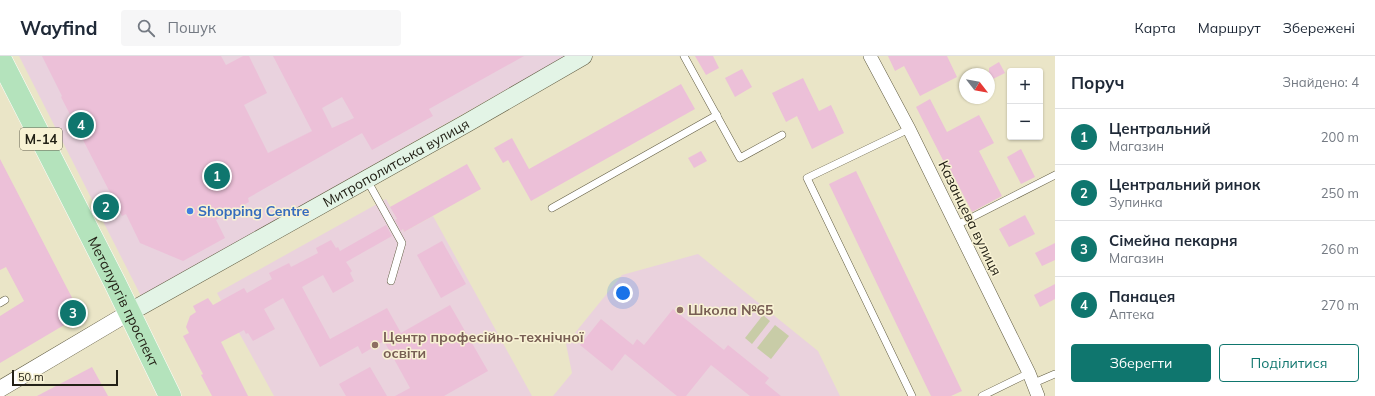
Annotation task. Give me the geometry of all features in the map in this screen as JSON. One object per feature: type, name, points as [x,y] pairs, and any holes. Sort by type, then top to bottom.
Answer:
[{"type":"highway","name":"Металургів проспект","points":[[0,58],[130,312],[170,396]]},
{"type":"main road","name":"Митрополитська вулиця","points":[[130,312],[583,56]]},
{"type":"street","name":"Казанцева вулиця","points":[[870,56],[909,129],[955,226],[1031,378],[1038,396]]},
{"type":"street","name":"Митрополитська вулиця","points":[[0,389],[130,312]]},
{"type":"lane","points":[[684,56],[740,158],[782,135]]},
{"type":"lane","points":[[552,208],[717,115]]},
{"type":"lane","points":[[909,129],[807,178],[912,396]]},
{"type":"lane","points":[[955,226],[1055,175]]},
{"type":"lane","points":[[366,179],[402,243],[391,282]]},
{"type":"lane","points":[[982,396],[1031,378],[1055,374]]},
{"type":"shaded area","points":[[19,56],[566,56],[141,296]]},
{"type":"shaded area","name":"Центр професійно-технічної освіти","points":[[386,199],[404,232],[433,216],[532,396],[274,396],[217,293]]},
{"type":"shaded area","name":"Школа №65","points":[[698,254],[818,351],[840,396],[553,396],[572,373],[566,344],[622,275]]},
{"type":"green space","points":[[763,315],[770,321],[752,344],[745,338]]},
{"type":"green space","points":[[775,325],[789,336],[771,359],[757,348]]},
{"type":"building","points":[[42,56],[221,56],[226,65],[243,56],[249,56],[267,93],[244,105],[268,153],[312,131],[273,56],[524,56],[429,109],[433,116],[372,150],[362,133],[248,198],[249,202],[216,220],[225,238],[183,261],[140,243],[126,214],[122,216],[61,97],[62,96]],"holes":[[[342,97],[354,118],[332,128],[322,108]]]},
{"type":"building","points":[[695,56],[713,56],[719,68],[706,75]]},
{"type":"building","points":[[888,56],[947,56],[957,77],[920,96],[904,66],[895,71]]},
{"type":"building","points":[[999,62],[1005,73],[995,78],[995,68],[989,68]]},
{"type":"building","points":[[742,69],[752,87],[735,97],[725,78]]},
{"type":"building","points":[[803,78],[819,111],[831,105],[844,133],[812,149],[797,116],[786,122],[772,93]]},
{"type":"building","points":[[681,84],[695,109],[531,201],[508,160],[503,163],[494,148],[512,138],[529,169]]},
{"type":"building","points":[[930,99],[947,132],[979,115],[994,143],[979,151],[1002,196],[972,212],[949,167],[947,168],[916,107]]},
{"type":"building","points":[[1021,149],[1035,177],[1021,184],[1007,157]]},
{"type":"building","points":[[701,151],[707,161],[694,168],[688,158]]},
{"type":"building","points":[[0,159],[81,315],[0,363],[0,316],[24,301],[6,267],[0,270]]},
{"type":"building","points":[[467,164],[481,189],[404,232],[403,229],[401,231],[395,220],[397,219],[390,207]]},
{"type":"building","points":[[856,171],[962,391],[951,396],[931,396],[829,184]]},
{"type":"building","points":[[1025,215],[1035,234],[1009,247],[999,229]]},
{"type":"building","points":[[386,225],[392,236],[346,262],[352,271],[350,273],[354,281],[333,293],[323,275],[302,287],[330,339],[387,308],[401,333],[450,305],[488,371],[444,396],[395,396],[410,388],[384,341],[362,354],[358,346],[320,367],[283,298],[264,309],[275,329],[253,341],[244,330],[221,342],[248,396],[212,396],[201,375],[203,374],[183,336],[189,333],[186,327],[190,316],[196,312],[193,306],[208,298],[213,305],[244,288],[247,293],[272,279],[269,273],[289,263],[291,267],[318,253],[316,248],[331,240],[340,251]]},
{"type":"building","points":[[442,241],[466,284],[441,298],[417,255]]},
{"type":"building","points":[[1055,243],[1055,260],[1042,266],[1035,253]]},
{"type":"building","points":[[1055,284],[1055,299],[1040,307],[1034,295]]},
{"type":"building","points":[[673,309],[724,350],[728,345],[769,378],[765,383],[781,396],[750,396],[711,365],[686,396],[677,396],[625,354],[612,371],[580,345],[601,319],[633,345],[637,339],[644,345]]},
{"type":"building","points":[[92,367],[108,396],[37,396]]},
{"type":"building","points":[[370,367],[387,396],[346,396],[339,384]]},
{"type":"place","name":"Панацея","points":[[81,125]]},
{"type":"place","name":"Центральний","points":[[217,176]]},
{"type":"place","name":"Центральний ринок","points":[[106,207]]},
{"type":"place","name":"Shopping Centre","points":[[190,211]]},
{"type":"place","name":"Школа №65","points":[[680,310]]},
{"type":"place","name":"Сімейна пекарня","points":[[73,313]]},
{"type":"place","name":"Центр професійно-технічної освіти","points":[[375,345]]}]
